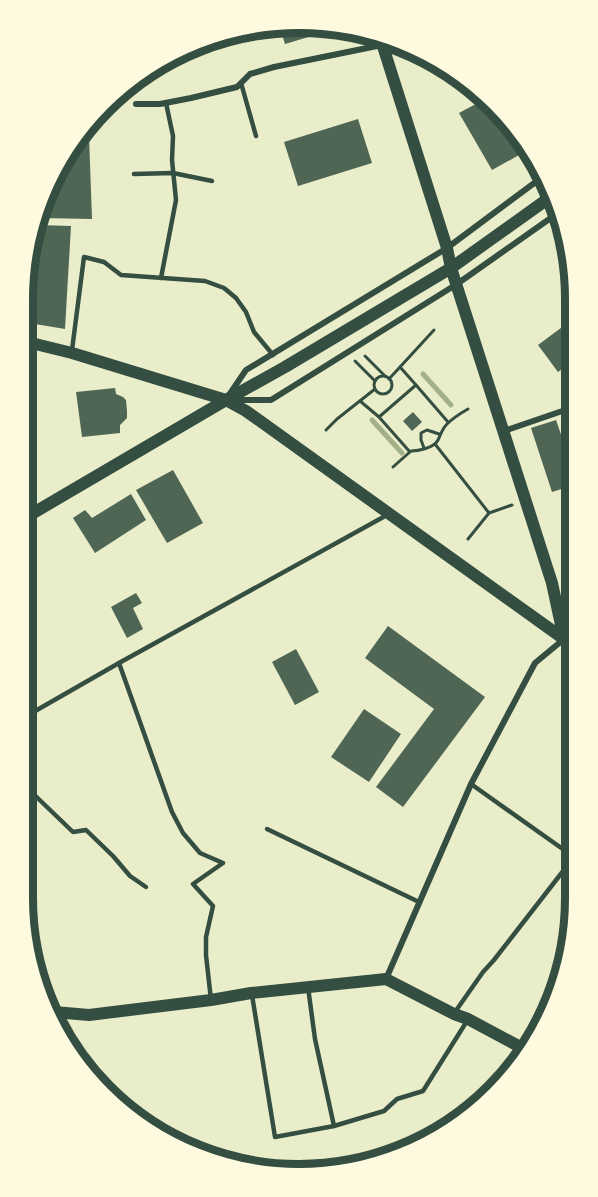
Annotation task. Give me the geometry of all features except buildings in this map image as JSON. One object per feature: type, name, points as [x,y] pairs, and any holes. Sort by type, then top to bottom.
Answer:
[{"type":"main road","points":[[383,46],[552,583],[564,639]]},
{"type":"main road","points":[[33,513],[451,268],[546,200]]},
{"type":"main road","points":[[33,343],[72,353],[226,400],[246,411],[564,639]]},
{"type":"main road","points":[[59,1013],[89,1015],[251,993],[386,979],[520,1047]]},
{"type":"street","points":[[136,104],[166,103],[237,87],[250,74],[376,44]]},
{"type":"street","points":[[226,400],[246,370],[447,248],[538,180]]},
{"type":"street","points":[[226,400],[271,400],[457,284],[552,217]]},
{"type":"street","points":[[504,431],[565,410]]},
{"type":"street","points":[[386,979],[471,784],[535,663],[564,639]]},
{"type":"lane","points":[[242,83],[256,136]]},
{"type":"lane","points":[[161,278],[176,200],[172,160],[173,136],[166,103]]},
{"type":"lane","points":[[134,174],[174,173],[212,181]]},
{"type":"lane","points":[[72,353],[84,257],[104,262],[121,275],[205,281],[224,288],[236,297],[246,312],[254,332],[273,355]]},
{"type":"lane","points":[[33,712],[389,514]]},
{"type":"lane","points":[[119,663],[172,812],[183,833],[200,853],[223,863],[193,884],[213,906],[206,937],[211,1000]]},
{"type":"lane","points":[[471,784],[565,851]]},
{"type":"lane","points":[[33,794],[73,832],[86,830],[130,876],[146,887]]},
{"type":"lane","points":[[267,829],[420,902]]},
{"type":"lane","points":[[454,1014],[483,972],[565,869]]},
{"type":"lane","points":[[309,987],[315,1039],[334,1126]]},
{"type":"lane","points":[[251,993],[274,1137],[334,1126],[384,1112],[397,1099],[423,1091],[468,1019]]},
{"type":"path","points":[[375,381],[378,377],[387,377],[400,367],[434,330]]},
{"type":"path","points":[[360,350],[392,384],[387,392],[381,393],[375,389]]},
{"type":"path","points":[[350,355],[375,381],[375,389]]},
{"type":"path","points":[[400,367],[448,423]]},
{"type":"path","points":[[379,417],[416,385]]},
{"type":"path","points":[[326,430],[375,389]]},
{"type":"path","points":[[360,401],[379,417],[410,452]]},
{"type":"path","points":[[393,467],[410,452],[435,444],[439,434],[448,423],[468,409]]},
{"type":"path","points":[[424,448],[421,433],[427,430],[439,434]]},
{"type":"path","points":[[435,444],[489,513]]},
{"type":"path","points":[[468,539],[489,513],[514,504]]},
{"type":"waterway","points":[[423,374],[451,405]]},
{"type":"waterway","points":[[372,420],[402,453]]}]
